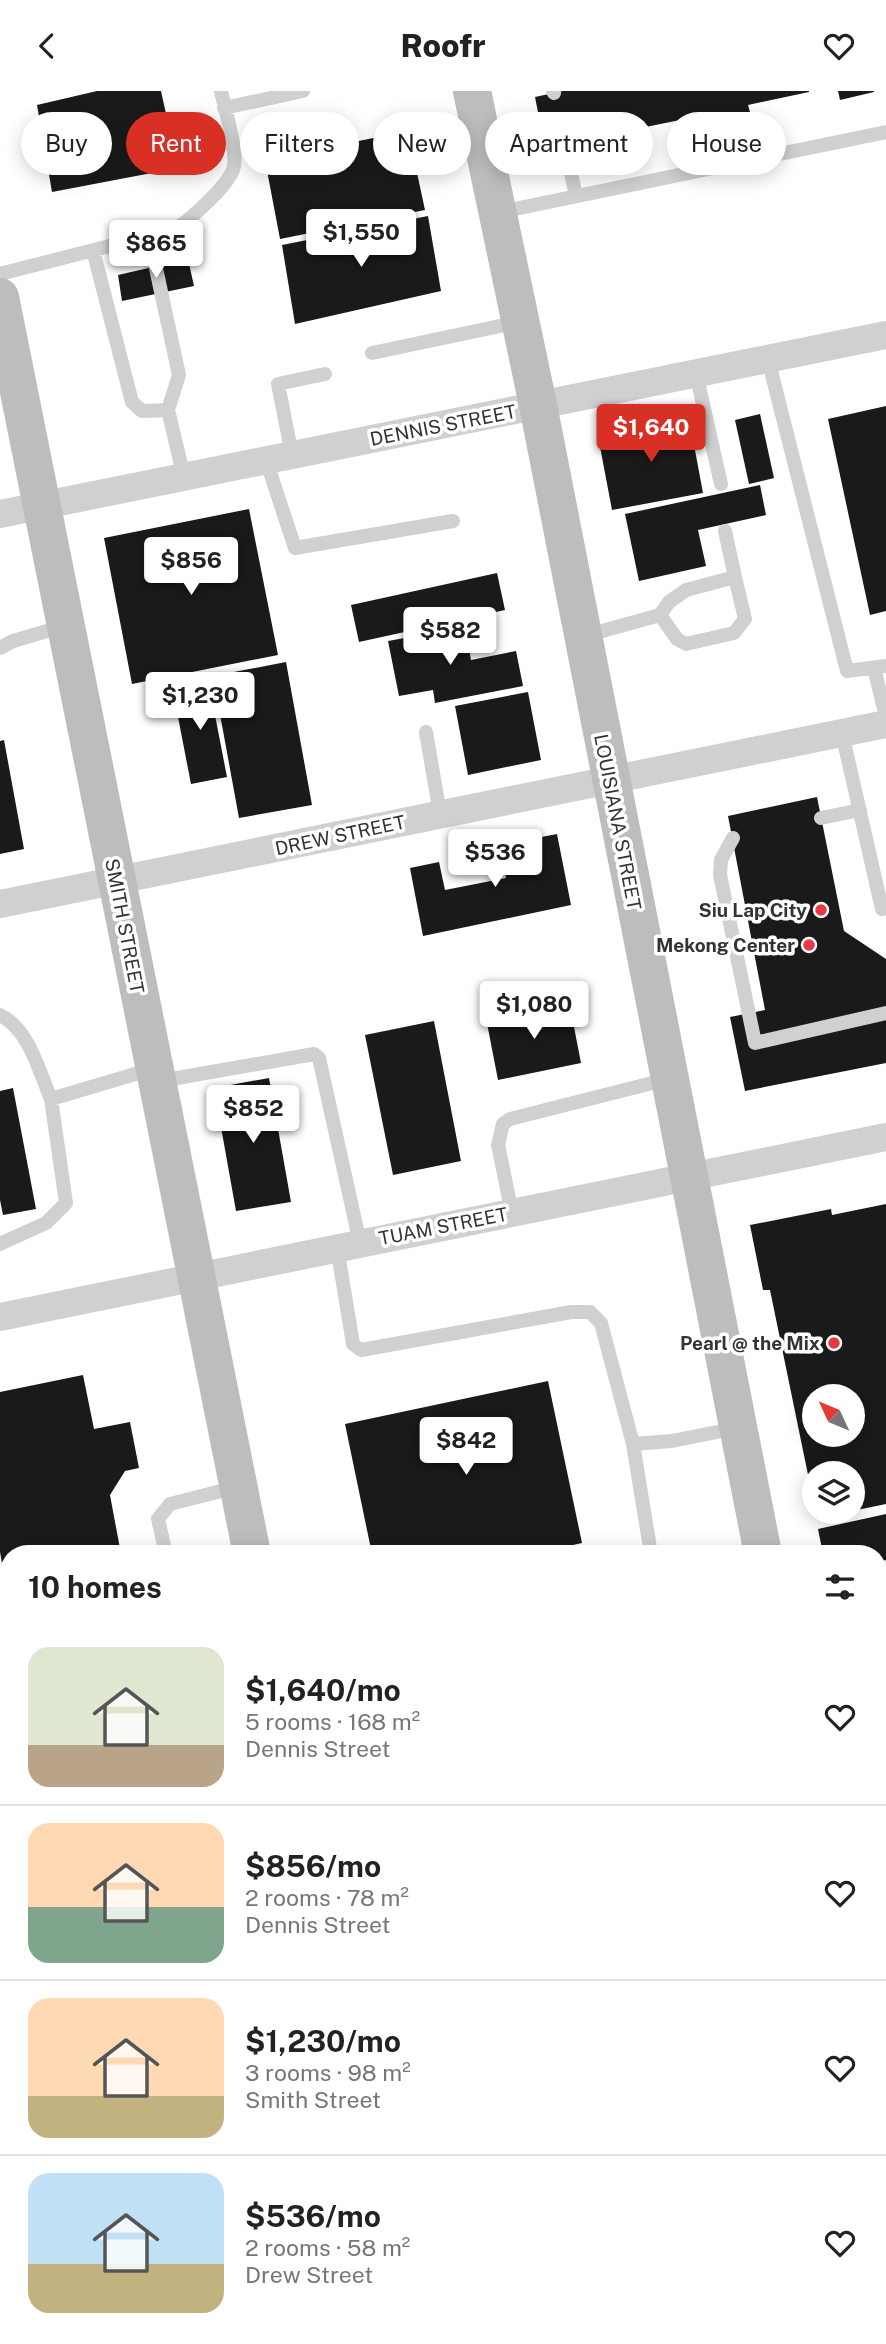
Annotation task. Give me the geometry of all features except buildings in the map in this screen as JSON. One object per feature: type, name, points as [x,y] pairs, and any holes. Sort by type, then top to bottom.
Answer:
[{"type":"main road","name":"LOUISIANA STREET","points":[[472,91],[538,405],[609,779],[761,1545]]},
{"type":"main road","name":"SMITH STREET","points":[[0,297],[250,1545]]},
{"type":"street","name":"DENNIS STREET","points":[[0,514],[886,335]]},
{"type":"street","name":"DREW STREET","points":[[0,904],[886,724]]},
{"type":"street","name":"TUAM STREET","points":[[0,1317],[194,1275],[886,1137]]},
{"type":"lane","points":[[0,274],[176,229],[190,219],[232,174],[235,162],[221,91]]},
{"type":"lane","points":[[224,108],[303,91]]},
{"type":"lane","points":[[498,212],[886,132]]},
{"type":"lane","points":[[572,175],[576,196]]},
{"type":"lane","points":[[149,236],[178,375],[168,410],[184,477]]},
{"type":"lane","points":[[93,250],[132,402],[142,411],[168,410]]},
{"type":"lane","points":[[372,353],[521,322]]},
{"type":"lane","points":[[768,359],[847,671],[880,667],[886,717]]},
{"type":"lane","points":[[696,373],[720,484]]},
{"type":"lane","points":[[325,374],[278,384],[279,458],[295,548],[453,521]]},
{"type":"lane","points":[[660,615],[677,639],[686,644],[734,633],[744,619],[725,531]]},
{"type":"lane","points":[[582,636],[660,615],[669,603],[686,590],[735,577]]},
{"type":"lane","points":[[0,648],[64,626]]},
{"type":"lane","points":[[426,732],[440,814]]},
{"type":"lane","points":[[842,733],[882,909],[886,908]]},
{"type":"lane","points":[[821,818],[860,810]]},
{"type":"lane","points":[[733,838],[721,860],[720,875],[755,1043],[886,1013]]},
{"type":"lane","points":[[0,1015],[13,1021],[30,1048],[51,1100],[66,1203],[46,1223],[0,1244]]},
{"type":"lane","points":[[51,1100],[154,1075],[314,1053],[319,1058],[348,1245],[352,1344],[361,1350],[571,1312],[590,1312],[601,1323],[633,1444],[650,1545]]},
{"type":"lane","points":[[512,1213],[498,1145],[503,1124],[510,1119],[669,1079]]},
{"type":"lane","points":[[633,1444],[672,1441],[738,1428]]},
{"type":"lane","points":[[164,1545],[159,1519],[170,1504],[238,1486]]},
{"type":"place","name":"Siu Lap City","points":[[821,910]]},
{"type":"place","name":"Mekong Center","points":[[809,945]]},
{"type":"place","name":"Pearl @ the Mix","points":[[834,1343]]}]
